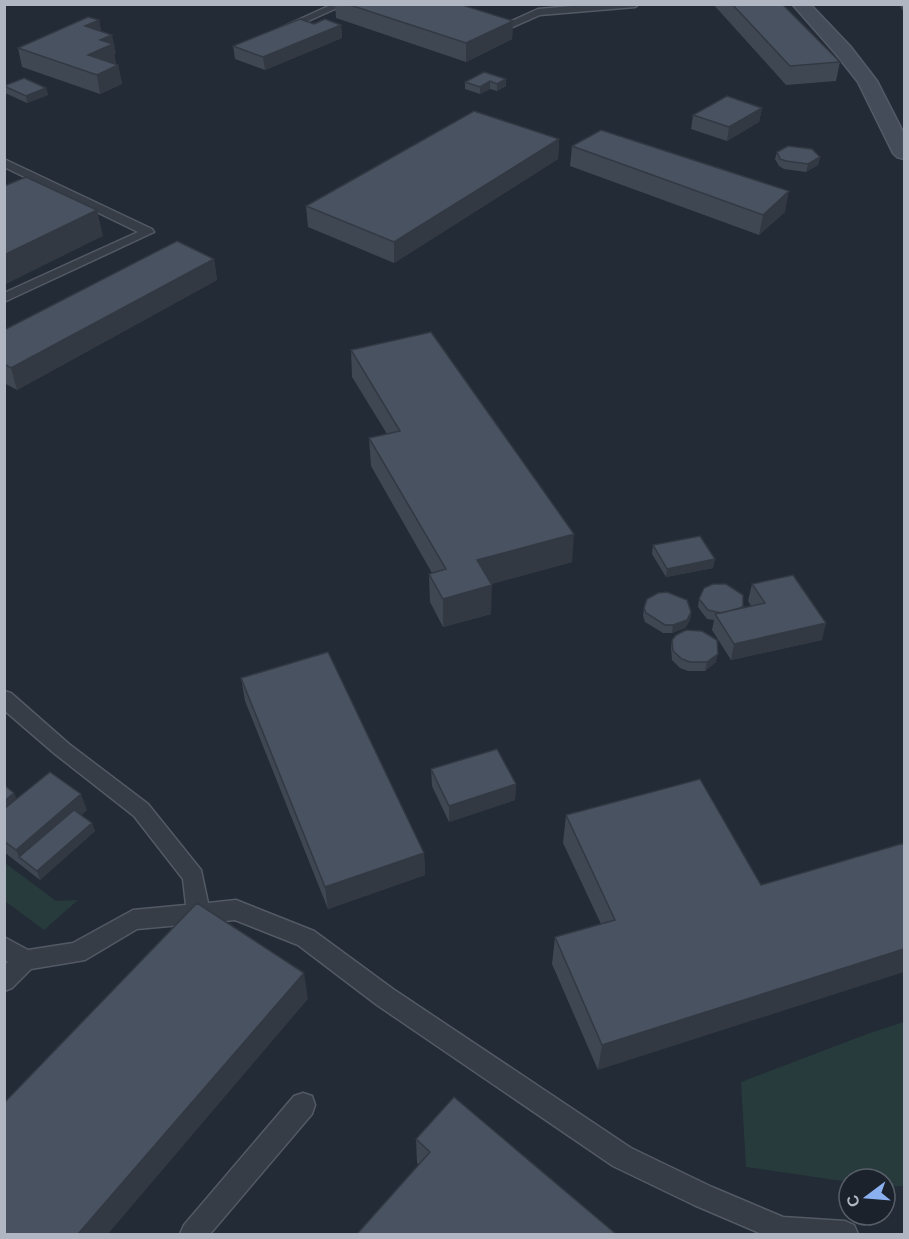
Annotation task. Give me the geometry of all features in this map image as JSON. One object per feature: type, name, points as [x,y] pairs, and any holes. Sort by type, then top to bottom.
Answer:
[{"type":"street","points":[[800,4],[843,50],[867,81],[904,153]]},
{"type":"lane","points":[[268,35],[342,4]]},
{"type":"lane","points":[[474,18],[506,27],[538,12],[635,4]]},
{"type":"lane","points":[[4,162],[148,232],[4,298]]},
{"type":"lane","points":[[23,189],[41,181]]},
{"type":"lane","points":[[4,698],[62,749],[141,810],[193,876],[198,914]]},
{"type":"lane","points":[[4,981],[25,960],[77,953],[132,920],[236,910],[306,938],[384,997],[622,1156],[703,1196],[783,1230],[845,1234]]},
{"type":"lane","points":[[4,948],[25,960]]},
{"type":"lane","points":[[193,1234],[303,1105]]},
{"type":"shaded area","points":[[5,863],[56,901],[78,900],[44,930],[5,901]]},
{"type":"shaded area","points":[[904,1022],[904,1186],[897,1186],[897,1167],[837,1167],[837,1180],[746,1167],[741,1082]]},
{"type":"building","points":[[347,4],[459,4],[513,21],[466,43]]},
{"type":"building","points":[[732,4],[782,4],[840,62],[790,66]]},
{"type":"building","points":[[88,17],[99,20],[85,26],[112,35],[100,40],[113,44],[88,55],[118,65],[97,75],[18,48]]},
{"type":"building","points":[[300,19],[314,24],[325,19],[341,25],[263,57],[233,46]]},
{"type":"building","points":[[484,72],[506,79],[497,84],[490,81],[480,87],[465,82]]},
{"type":"building","points":[[24,78],[46,88],[26,96],[4,86]]},
{"type":"building","points":[[727,96],[762,108],[729,127],[693,115]]},
{"type":"building","points":[[474,111],[559,139],[394,242],[306,206]]},
{"type":"building","points":[[601,130],[789,191],[763,215],[572,146]]},
{"type":"building","points":[[788,146],[812,149],[820,157],[808,164],[780,159],[777,152]]},
{"type":"building","points":[[26,177],[97,210],[4,255],[4,186]]},
{"type":"building","points":[[177,241],[214,259],[11,368],[4,364],[4,330]]},
{"type":"building","points":[[431,332],[574,534],[477,560],[492,585],[443,599],[429,574],[446,569],[369,438],[400,431],[351,350]]},
{"type":"building","points":[[700,536],[715,559],[667,569],[653,545]]},
{"type":"building","points":[[793,575],[826,623],[734,644],[715,614],[765,603],[752,584]]},
{"type":"building","points":[[713,584],[726,584],[743,595],[743,606],[721,613],[708,610],[699,599],[704,588]]},
{"type":"building","points":[[667,592],[687,600],[691,612],[687,620],[665,625],[646,613],[644,608],[647,599],[658,593]]},
{"type":"building","points":[[686,630],[702,631],[717,640],[718,654],[707,662],[690,662],[682,659],[673,651],[672,640]]},
{"type":"building","points":[[328,652],[424,853],[325,887],[241,678]]},
{"type":"building","points":[[497,749],[516,784],[449,806],[431,769]]},
{"type":"building","points":[[50,772],[81,794],[16,850],[4,841],[4,809]]},
{"type":"building","points":[[700,779],[761,885],[904,843],[904,949],[602,1045],[555,937],[615,920],[566,815]]},
{"type":"building","points":[[4,785],[14,793],[4,801]]},
{"type":"building","points":[[74,810],[92,823],[37,871],[19,857]]},
{"type":"building","points":[[197,903],[304,973],[78,1234],[4,1234],[4,1103]]},
{"type":"building","points":[[454,1097],[616,1234],[357,1234],[430,1152],[416,1139]]}]
